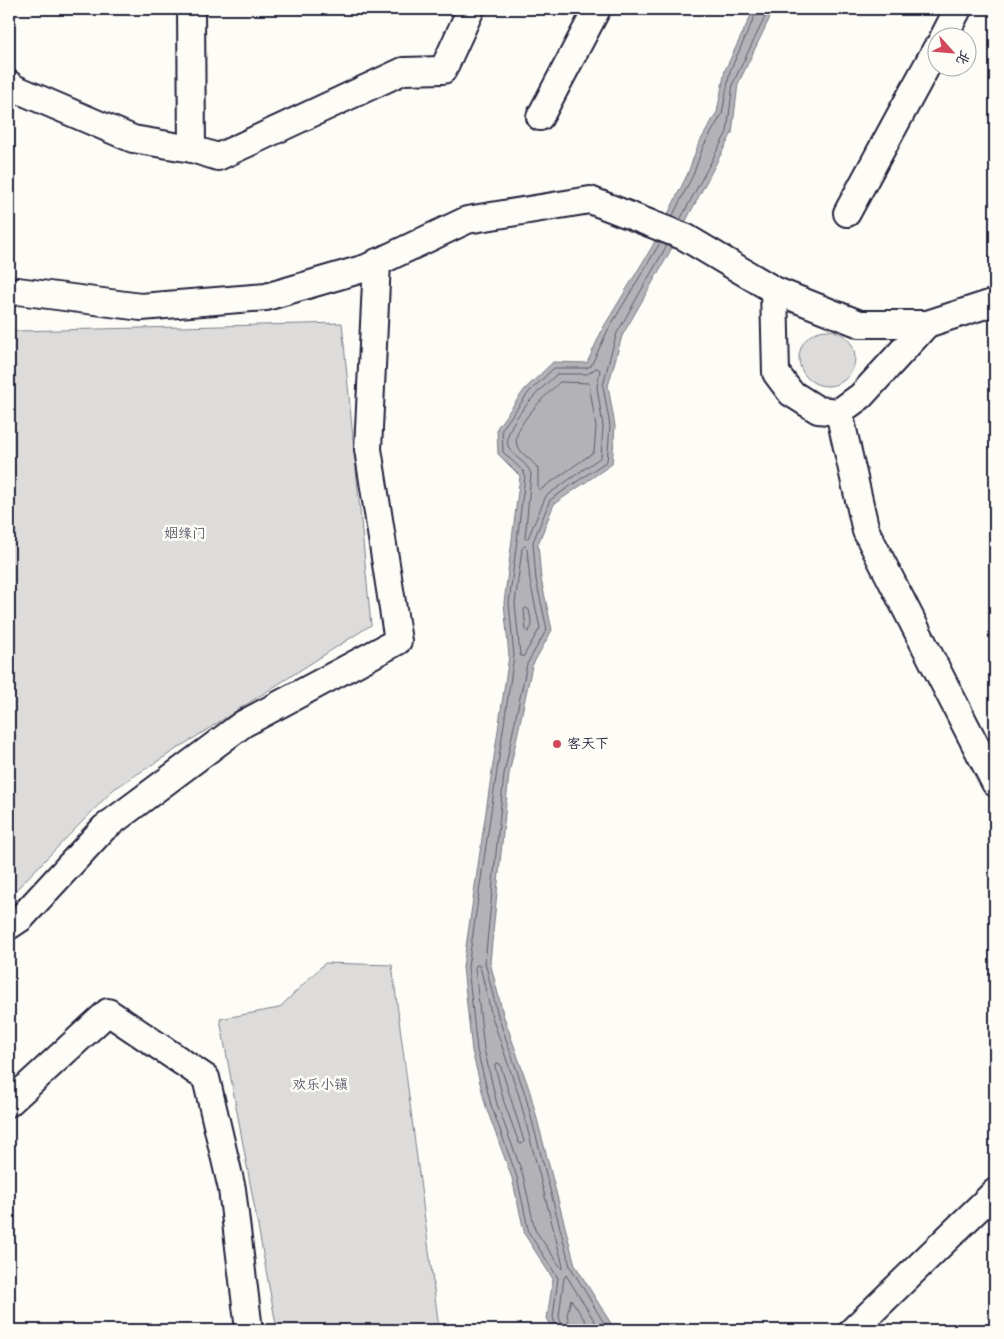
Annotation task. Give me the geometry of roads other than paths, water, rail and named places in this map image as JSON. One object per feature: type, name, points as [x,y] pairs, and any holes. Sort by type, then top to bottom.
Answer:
[{"type":"street","points":[[191,9],[192,149]]},
{"type":"street","points":[[9,84],[14,88],[133,139],[192,149],[218,157],[403,71],[443,70],[471,9]]},
{"type":"street","points":[[540,117],[597,9]]},
{"type":"street","points":[[847,212],[926,67]]},
{"type":"street","points":[[9,293],[18,291],[141,308],[266,297],[366,268],[467,220],[590,200],[685,237],[774,290],[860,324],[927,324],[995,302]]},
{"type":"street","points":[[9,926],[21,918],[104,828],[242,724],[398,641],[368,449],[377,262]]},
{"type":"street","points":[[774,290],[776,372],[791,393],[818,410],[839,412],[861,396],[927,324]]},
{"type":"street","points":[[839,412],[866,531],[995,783]]},
{"type":"street","points":[[9,1103],[108,1012],[206,1078],[232,1190],[249,1330]]},
{"type":"street","points":[[853,1330],[995,1192]]},
{"type":"water","points":[[754,9],[774,9],[738,84],[732,133],[667,257],[622,336],[608,386],[615,426],[612,464],[554,504],[538,544],[541,579],[552,630],[532,666],[509,774],[490,962],[503,1014],[530,1092],[575,1265],[615,1330],[553,1330],[547,1318],[553,1279],[525,1235],[512,1178],[486,1107],[472,1051],[463,967],[509,656],[504,603],[520,476],[498,454],[497,428],[525,389],[553,362],[587,363],[603,328],[652,247],[688,173],[698,145],[717,112],[725,70]]},
{"type":"place","name":"客天下","points":[[557,744]]},
{"type":"park label","name":"姻缘门","points":[[185,534]]},
{"type":"park label","name":"欢乐小镇","points":[[320,1085]]}]
